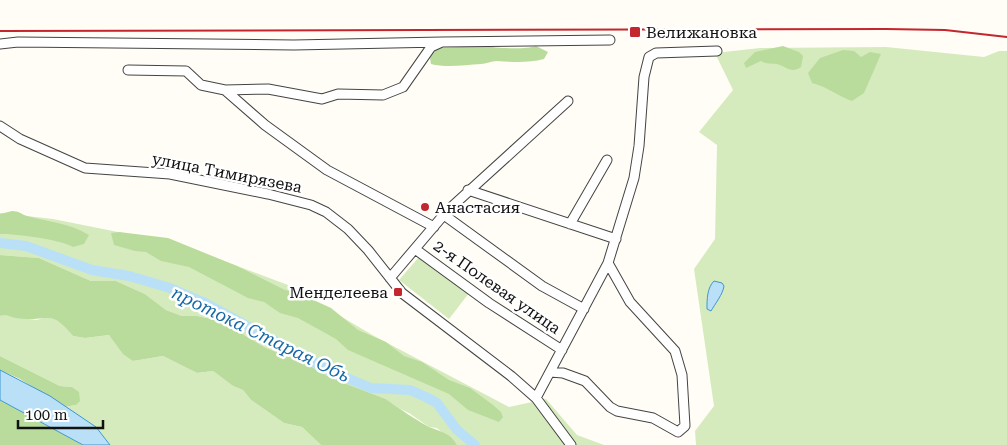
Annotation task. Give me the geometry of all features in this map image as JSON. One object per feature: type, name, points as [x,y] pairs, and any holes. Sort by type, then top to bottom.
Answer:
[{"type":"street","points":[[0,44],[18,42],[294,45],[610,40]]},
{"type":"street","points":[[128,70],[186,71],[201,85],[225,90],[268,89],[322,99],[338,94],[383,95],[404,88],[431,47],[442,42]]},
{"type":"street","points":[[536,398],[608,264],[634,178],[639,146],[644,77],[649,57],[656,52],[717,51]]},
{"type":"street","points":[[225,90],[265,125],[327,170],[434,227]]},
{"type":"street","points":[[390,278],[468,190],[568,101]]},
{"type":"street","name":"улица Тимирязева","points":[[0,126],[20,139],[85,168],[170,174],[250,190],[311,205],[326,212],[348,229],[402,293],[511,376],[536,398],[571,445]]},
{"type":"street","points":[[570,224],[606,160]]},
{"type":"street","points":[[468,190],[616,239]]},
{"type":"street","points":[[444,215],[542,286],[584,309]]},
{"type":"street","name":"2-я Полевая улица","points":[[415,249],[489,303],[562,350]]},
{"type":"street","points":[[550,372],[574,376],[585,381],[610,407],[617,411],[653,418],[678,432],[685,426],[682,375],[675,351],[630,302],[618,277],[608,264]]},
{"type":"green space","points":[[484,46],[518,48],[536,46],[548,52],[544,59],[532,61],[495,61],[456,66],[431,64],[430,58],[437,48]]},
{"type":"green space","points":[[783,46],[799,52],[803,56],[801,67],[792,70],[777,64],[761,61],[746,68],[744,63],[755,52]]},
{"type":"green space","points":[[886,47],[984,57],[999,51],[1007,51],[1007,445],[696,445],[695,431],[714,406],[694,269],[715,239],[717,145],[699,132],[733,90],[715,53],[760,48]]},
{"type":"green space","points":[[843,50],[854,51],[861,57],[870,52],[881,54],[864,93],[852,101],[812,83],[808,73],[820,58]]},
{"type":"green space","points":[[12,211],[67,225],[89,235],[84,244],[73,247],[68,244],[38,238],[0,234],[0,214]]},
{"type":"green space","points":[[0,213],[53,219],[178,244],[288,285],[374,336],[509,407],[546,399],[577,435],[604,445],[457,445],[437,428],[429,427],[409,413],[392,405],[386,399],[331,378],[303,362],[266,348],[221,321],[197,316],[182,316],[166,310],[145,294],[116,281],[91,281],[39,258],[0,255]]},
{"type":"green space","points":[[119,232],[168,238],[237,266],[285,290],[296,292],[331,308],[358,330],[386,342],[404,356],[422,362],[449,380],[470,388],[501,412],[503,417],[499,422],[468,410],[449,394],[348,350],[336,339],[298,318],[280,313],[264,302],[248,298],[189,267],[161,261],[146,252],[114,245],[111,233]]},
{"type":"green space","points":[[0,255],[39,258],[91,281],[116,281],[145,294],[166,310],[182,316],[197,316],[221,321],[266,348],[303,362],[331,378],[386,399],[429,427],[448,435],[457,445],[321,445],[302,427],[284,423],[251,400],[243,390],[233,386],[213,371],[197,373],[163,356],[133,361],[123,354],[109,335],[85,338],[73,336],[65,327],[53,319],[26,319],[6,315],[0,316]]},
{"type":"green space","points":[[419,257],[469,293],[449,319],[399,280]]},
{"type":"green space","points":[[0,316],[36,320],[48,317],[63,323],[73,336],[85,338],[109,335],[133,361],[163,356],[197,373],[213,371],[233,386],[243,390],[251,400],[284,423],[302,427],[321,445],[110,445],[96,427],[64,407],[76,405],[72,387],[60,386],[0,356]]},
{"type":"green space","points":[[0,356],[60,386],[72,387],[79,392],[80,401],[76,405],[64,407],[20,379],[0,370]]},
{"type":"green space","points":[[0,400],[72,439],[83,445],[0,445]]},
{"type":"water","points":[[714,281],[722,283],[724,286],[721,296],[711,311],[707,309],[707,298]]},
{"type":"water","points":[[0,370],[50,396],[96,427],[110,445],[83,445],[0,400]]},
{"type":"waterway","name":"протока Старая Обь","points":[[0,243],[26,246],[92,270],[129,276],[170,288],[203,302],[330,371],[371,388],[410,390],[437,403],[457,430],[475,445]]},
{"type":"railway","points":[[0,31],[886,29],[945,30],[1007,37]]},
{"type":"place","name":"Велижановка","points":[[635,32]]},
{"type":"place","name":"Анастасия","points":[[425,207]]},
{"type":"place","name":"Менделеева","points":[[398,292]]}]
